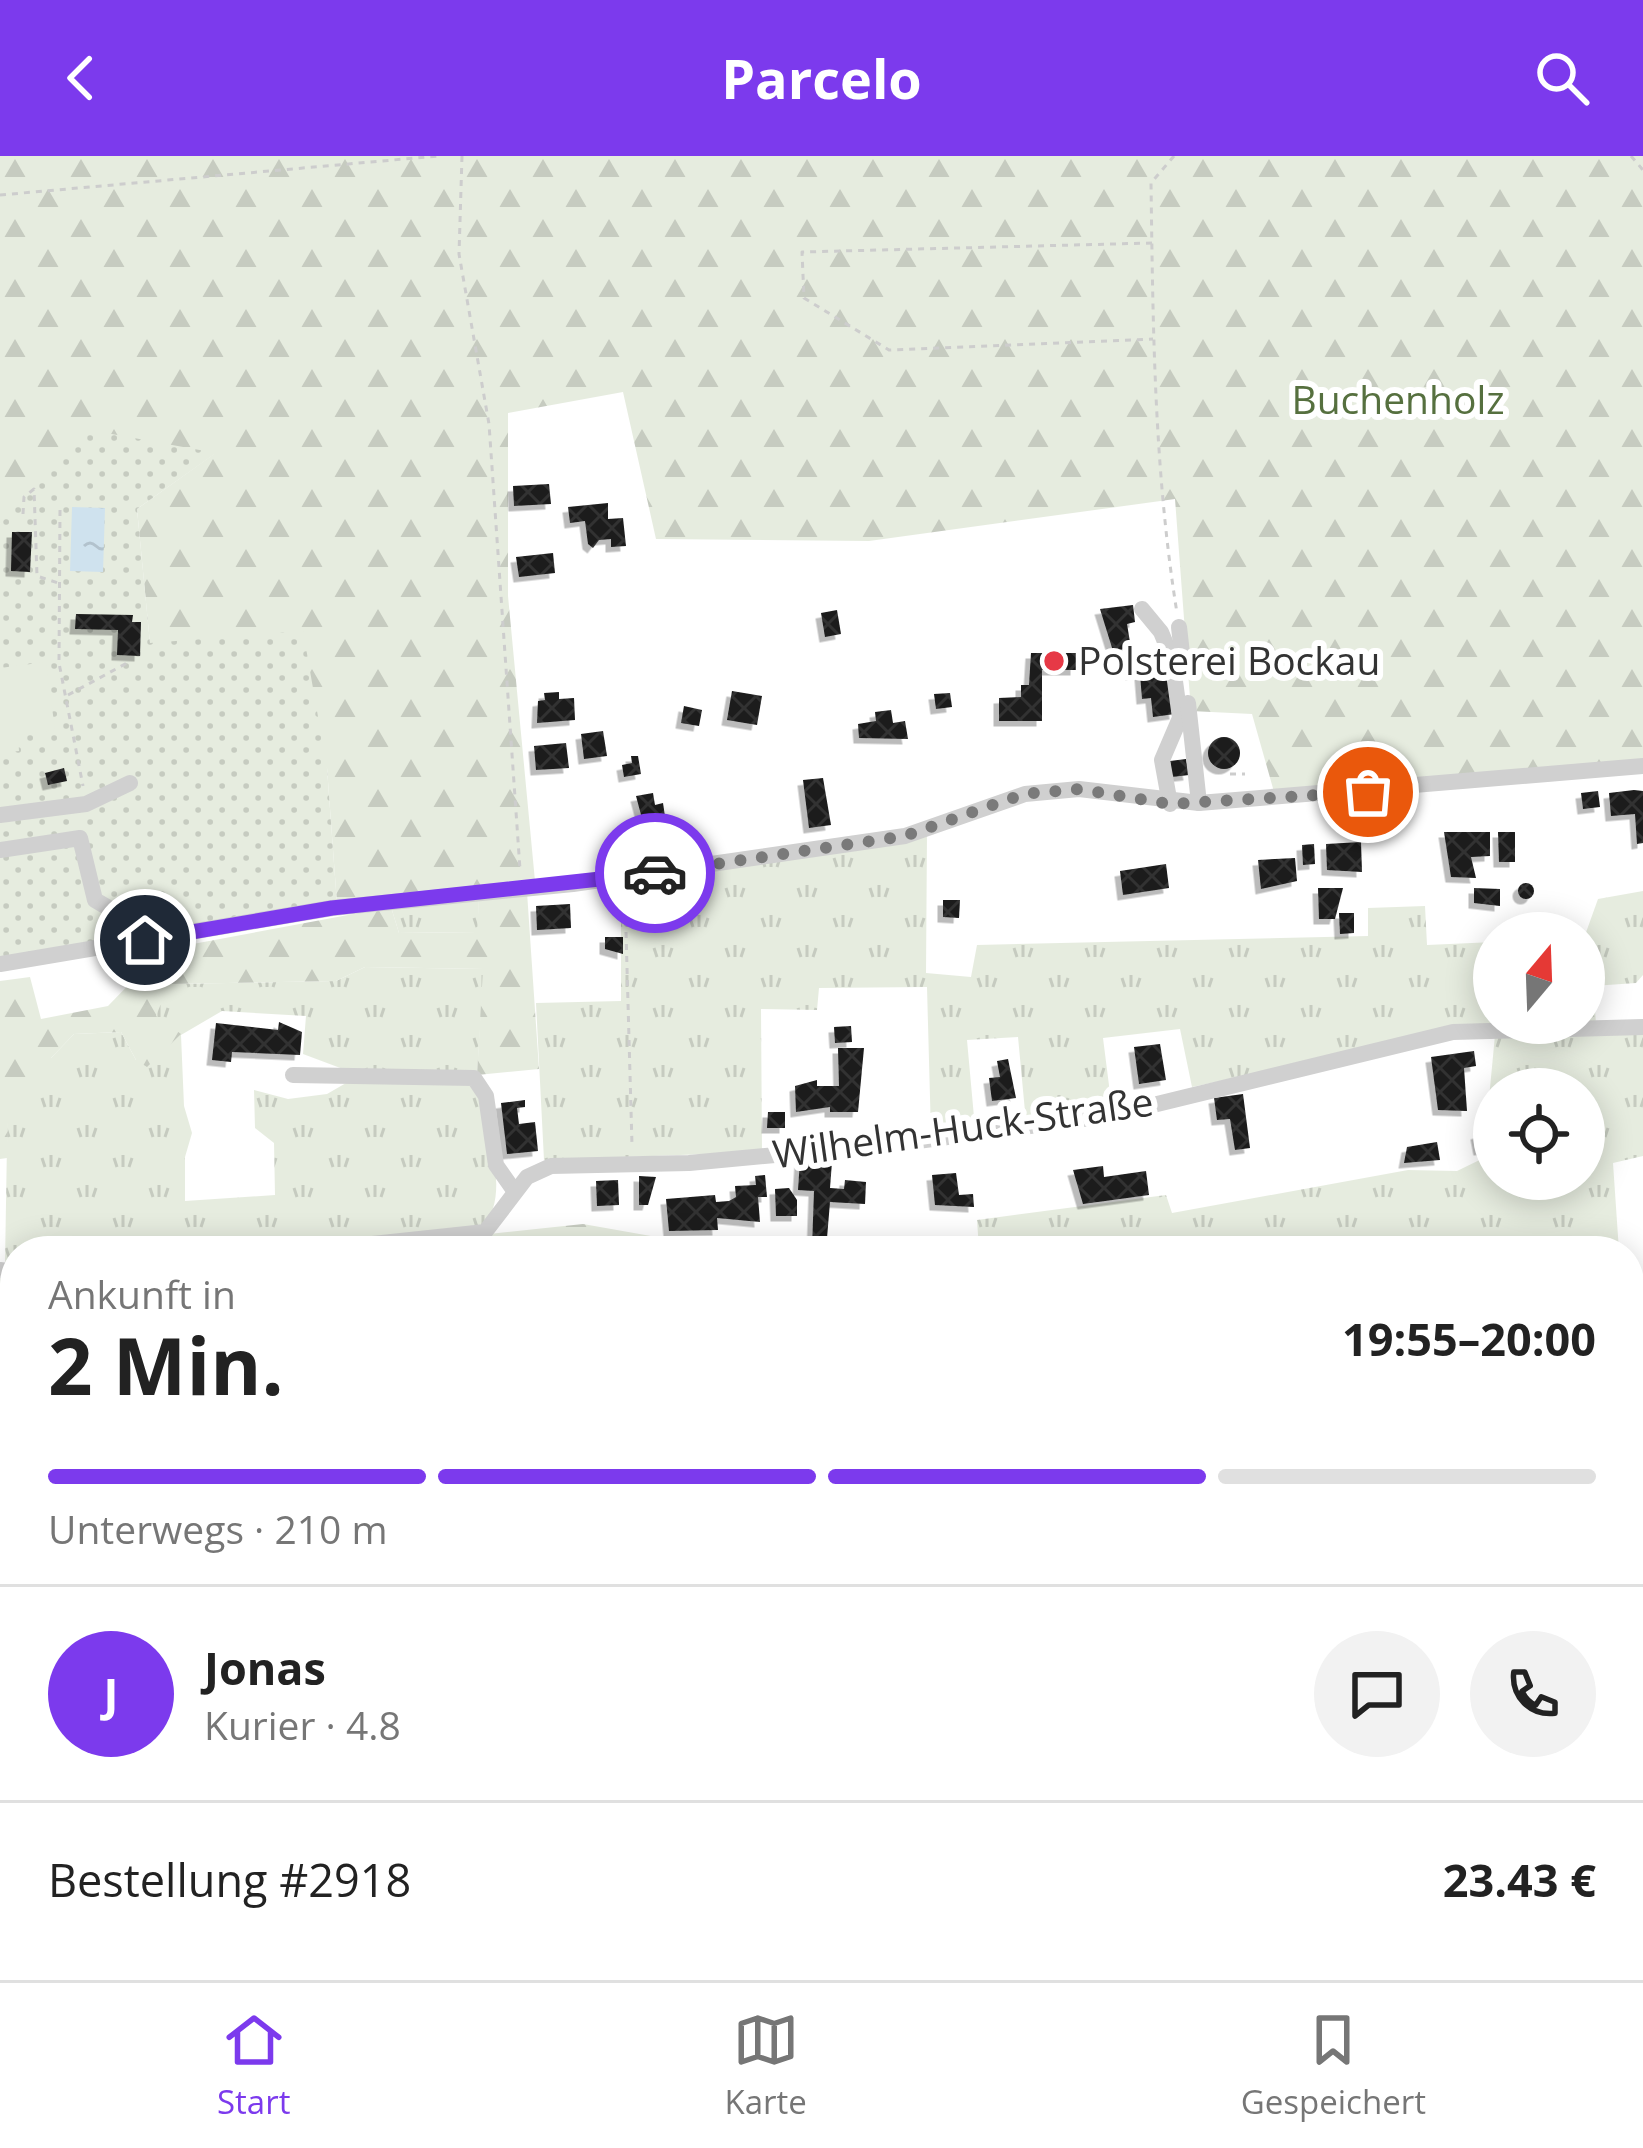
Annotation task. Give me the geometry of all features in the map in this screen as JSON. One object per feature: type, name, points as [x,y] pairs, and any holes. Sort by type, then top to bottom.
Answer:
[{"type":"street","points":[[1142,609],[1161,632],[1172,659],[1180,718],[1162,760],[1170,804]]},
{"type":"street","points":[[1179,627],[1199,803]]},
{"type":"street","points":[[0,964],[332,908],[624,877],[905,836],[1024,794],[1079,789],[1170,804],[1199,803],[1643,766]]},
{"type":"street","points":[[0,815],[86,804],[130,783]]},
{"type":"street","points":[[0,850],[80,838],[94,900],[136,924],[145,940]]},
{"type":"street","name":"Wilhelm-Huck-Straße","points":[[448,1236],[485,1232],[527,1177],[551,1166],[895,1144],[1112,1115],[1453,1032],[1643,1027]]},
{"type":"street","points":[[293,1075],[474,1078],[486,1096],[496,1165],[515,1192]]},
{"type":"path","points":[[0,195],[438,156]]},
{"type":"path","points":[[462,156],[459,254],[489,424],[521,889]]},
{"type":"path","points":[[1174,156],[1151,183],[1153,339],[1165,536],[1179,627]]},
{"type":"path","points":[[1630,156],[1643,170]]},
{"type":"path","points":[[1152,243],[802,252],[804,298],[889,350],[1153,339]]},
{"type":"path","points":[[23,514],[24,497],[34,489],[37,576],[59,584]]},
{"type":"path","points":[[60,510],[59,663],[86,804]]},
{"type":"path","points":[[66,696],[127,663]]},
{"type":"path","points":[[1230,774],[1245,773]]},
{"type":"path","points":[[624,877],[633,1164]]},
{"type":"green space","name":"Buchenholz","points":[[0,156],[1643,156],[1643,759],[1276,799],[1252,714],[1191,711],[1175,499],[869,541],[656,539],[623,392],[508,413],[508,596],[535,881],[337,904],[327,768],[150,644],[137,509],[214,454],[0,524]]},
{"type":"green space","points":[[90,430],[216,453],[137,509],[150,643],[303,631],[327,768],[337,904],[0,957],[0,524]]},
{"type":"green space","points":[[46,662],[55,730],[18,735],[19,751],[0,753],[0,668]]},
{"type":"green space","points":[[927,834],[926,973],[971,977],[977,945],[1368,936],[1368,908],[1425,906],[1427,945],[1473,943],[1473,1027],[1192,1087],[1180,1029],[1103,1038],[1112,1109],[1026,1122],[1018,1037],[967,1040],[975,1128],[931,1134],[927,987],[819,988],[817,1010],[761,1009],[762,1152],[544,1160],[536,1003],[621,1001],[621,881]]},
{"type":"green space","points":[[1643,891],[1643,975],[1636,983],[1605,985],[1605,912],[1593,912],[1598,899]]},
{"type":"green space","points":[[527,892],[539,1069],[477,1075],[483,969],[365,967],[336,981],[169,984],[156,1016],[181,1034],[147,1067],[136,1060],[121,1032],[74,1034],[51,1058],[52,1085],[9,1084],[7,1158],[0,1159],[0,981],[30,977],[41,1019],[108,1006],[141,972],[134,955],[391,907],[399,933],[477,932],[479,898]]},
{"type":"green space","points":[[479,898],[478,932],[399,933],[391,907]]},
{"type":"green space","points":[[365,967],[484,969],[477,1075],[351,1072],[303,1054],[306,1016],[222,1011],[181,1035],[184,1106],[192,1133],[185,1157],[185,1201],[275,1195],[274,1143],[255,1128],[254,1090],[288,1099],[327,1094],[353,1079],[463,1079],[482,1095],[495,1165],[495,1201],[481,1226],[401,1236],[5,1236],[8,1083],[51,1058],[74,1034],[121,1032],[136,1060],[168,984],[336,981]]},
{"type":"green space","points":[[1643,1033],[1643,1156],[1613,1163],[1618,1236],[978,1236],[977,1220],[1166,1195],[1172,1213],[1408,1170],[1457,1171],[1473,1163],[1473,1200],[1605,1200],[1605,1068],[1492,1068],[1494,1044],[1605,1044],[1605,1034]]},
{"type":"green space","points":[[583,1224],[651,1236],[470,1236]]},
{"type":"water","points":[[72,507],[105,508],[103,572],[70,571]]},
{"type":"building","points":[[549,484],[551,504],[514,506],[513,486]]},
{"type":"building","points":[[608,503],[608,519],[623,518],[626,546],[611,547],[611,539],[599,540],[593,548],[588,544],[585,521],[570,523],[568,507]]},
{"type":"building","points":[[12,532],[32,532],[30,572],[11,571]]},
{"type":"building","points":[[553,553],[555,573],[519,577],[516,557]]},
{"type":"building","points":[[1133,605],[1135,622],[1127,624],[1131,648],[1113,651],[1100,609]]},
{"type":"building","points":[[837,610],[841,634],[825,637],[821,613]]},
{"type":"building","points":[[76,614],[133,615],[132,622],[141,622],[140,656],[117,655],[118,630],[75,629]]},
{"type":"building","points":[[1151,649],[1151,657],[1168,660],[1175,714],[1153,717],[1151,698],[1142,699],[1140,674],[1131,675],[1133,651]]},
{"type":"building","points":[[1031,653],[1076,653],[1076,670],[1042,670],[1042,721],[999,721],[999,698],[1021,697],[1021,685],[1029,685]]},
{"type":"building","points":[[732,691],[762,696],[757,725],[727,720]]},
{"type":"building","points":[[559,692],[559,699],[574,698],[575,720],[537,723],[538,701],[545,700],[544,693]]},
{"type":"building","points":[[950,693],[952,707],[936,709],[934,694]]},
{"type":"building","points":[[684,706],[702,710],[699,726],[681,723]]},
{"type":"building","points":[[891,710],[893,723],[905,721],[908,739],[859,738],[858,724],[876,721],[875,712]]},
{"type":"building","points":[[603,731],[607,756],[584,759],[581,734]]},
{"type":"building","points":[[1224,737],[1235,742],[1240,753],[1235,764],[1224,769],[1213,764],[1208,753],[1213,742]]},
{"type":"building","points":[[566,743],[569,768],[536,770],[534,746]]},
{"type":"building","points":[[631,756],[638,756],[641,774],[624,777],[622,765],[632,763]]},
{"type":"building","points":[[1186,759],[1189,775],[1172,777],[1170,761]]},
{"type":"building","points":[[64,768],[67,781],[48,785],[45,773]]},
{"type":"building","points":[[823,778],[831,825],[809,828],[803,780]]},
{"type":"building","points":[[1598,791],[1600,807],[1583,809],[1581,793]]},
{"type":"building","points":[[1643,791],[1643,843],[1637,844],[1635,814],[1611,816],[1609,793]]},
{"type":"building","points":[[653,793],[655,805],[663,803],[666,823],[644,826],[636,796]]},
{"type":"building","points":[[1444,832],[1490,832],[1490,856],[1471,857],[1476,878],[1451,877]]},
{"type":"building","points":[[1498,832],[1515,832],[1515,862],[1499,862]]},
{"type":"building","points":[[1361,842],[1362,872],[1327,870],[1326,844]]},
{"type":"building","points":[[1314,844],[1315,864],[1303,865],[1302,845]]},
{"type":"building","points":[[1295,858],[1297,881],[1261,889],[1258,860]]},
{"type":"building","points":[[1166,864],[1169,888],[1123,895],[1120,871]]},
{"type":"building","points":[[1526,883],[1534,891],[1526,899],[1518,891]]},
{"type":"building","points":[[1318,888],[1343,888],[1335,919],[1319,919]]},
{"type":"building","points":[[1474,888],[1500,889],[1500,906],[1474,903]]},
{"type":"building","points":[[943,900],[960,900],[959,918],[943,917]]},
{"type":"building","points":[[570,904],[571,928],[537,930],[536,906]]},
{"type":"building","points":[[1339,913],[1354,913],[1354,933],[1340,934]]},
{"type":"building","points":[[605,937],[623,937],[623,954],[605,949]]},
{"type":"building","points":[[279,1022],[302,1032],[300,1055],[232,1052],[231,1062],[212,1060],[216,1023],[278,1030]]},
{"type":"building","points":[[851,1026],[852,1042],[835,1043],[834,1027]]},
{"type":"building","points":[[1160,1044],[1166,1080],[1139,1084],[1134,1047]]},
{"type":"building","points":[[838,1048],[864,1048],[858,1112],[830,1112],[830,1107],[796,1112],[795,1086],[817,1080],[817,1086],[839,1086]]},
{"type":"building","points":[[1474,1051],[1476,1066],[1464,1068],[1467,1111],[1438,1110],[1431,1057]]},
{"type":"building","points":[[1008,1059],[1016,1098],[992,1101],[989,1078],[1000,1077],[997,1061]]},
{"type":"building","points":[[1243,1094],[1250,1148],[1235,1150],[1230,1119],[1217,1120],[1214,1098]]},
{"type":"building","points":[[525,1100],[525,1107],[517,1108],[519,1124],[535,1122],[538,1151],[507,1154],[501,1103]]},
{"type":"building","points":[[768,1112],[785,1112],[785,1128],[767,1128]]},
{"type":"building","points":[[1437,1142],[1440,1160],[1404,1163],[1407,1147]]},
{"type":"building","points":[[800,1160],[832,1162],[830,1188],[844,1189],[845,1180],[866,1182],[865,1204],[830,1202],[827,1236],[812,1236],[814,1191],[798,1190]]},
{"type":"building","points":[[1103,1166],[1104,1177],[1146,1171],[1149,1195],[1083,1204],[1073,1170]]},
{"type":"building","points":[[956,1173],[959,1195],[973,1194],[974,1207],[935,1205],[932,1175]]},
{"type":"building","points":[[765,1175],[767,1197],[758,1197],[760,1222],[717,1218],[718,1230],[669,1231],[666,1199],[715,1195],[716,1202],[729,1201],[736,1197],[735,1186],[756,1185],[755,1176]]},
{"type":"building","points":[[639,1176],[656,1177],[648,1205],[639,1205]]},
{"type":"building","points":[[618,1180],[619,1205],[597,1206],[596,1181]]},
{"type":"building","points":[[789,1188],[797,1200],[797,1216],[776,1216],[775,1189]]},
{"type":"way so far","points":[[655,873],[905,836],[1024,794],[1079,789],[1170,804],[1368,792]]},
{"type":"place","name":"Polsterei Bockau","points":[[1054,661]]},
{"type":"route","points":[[145,940],[332,908],[655,873]]}]
